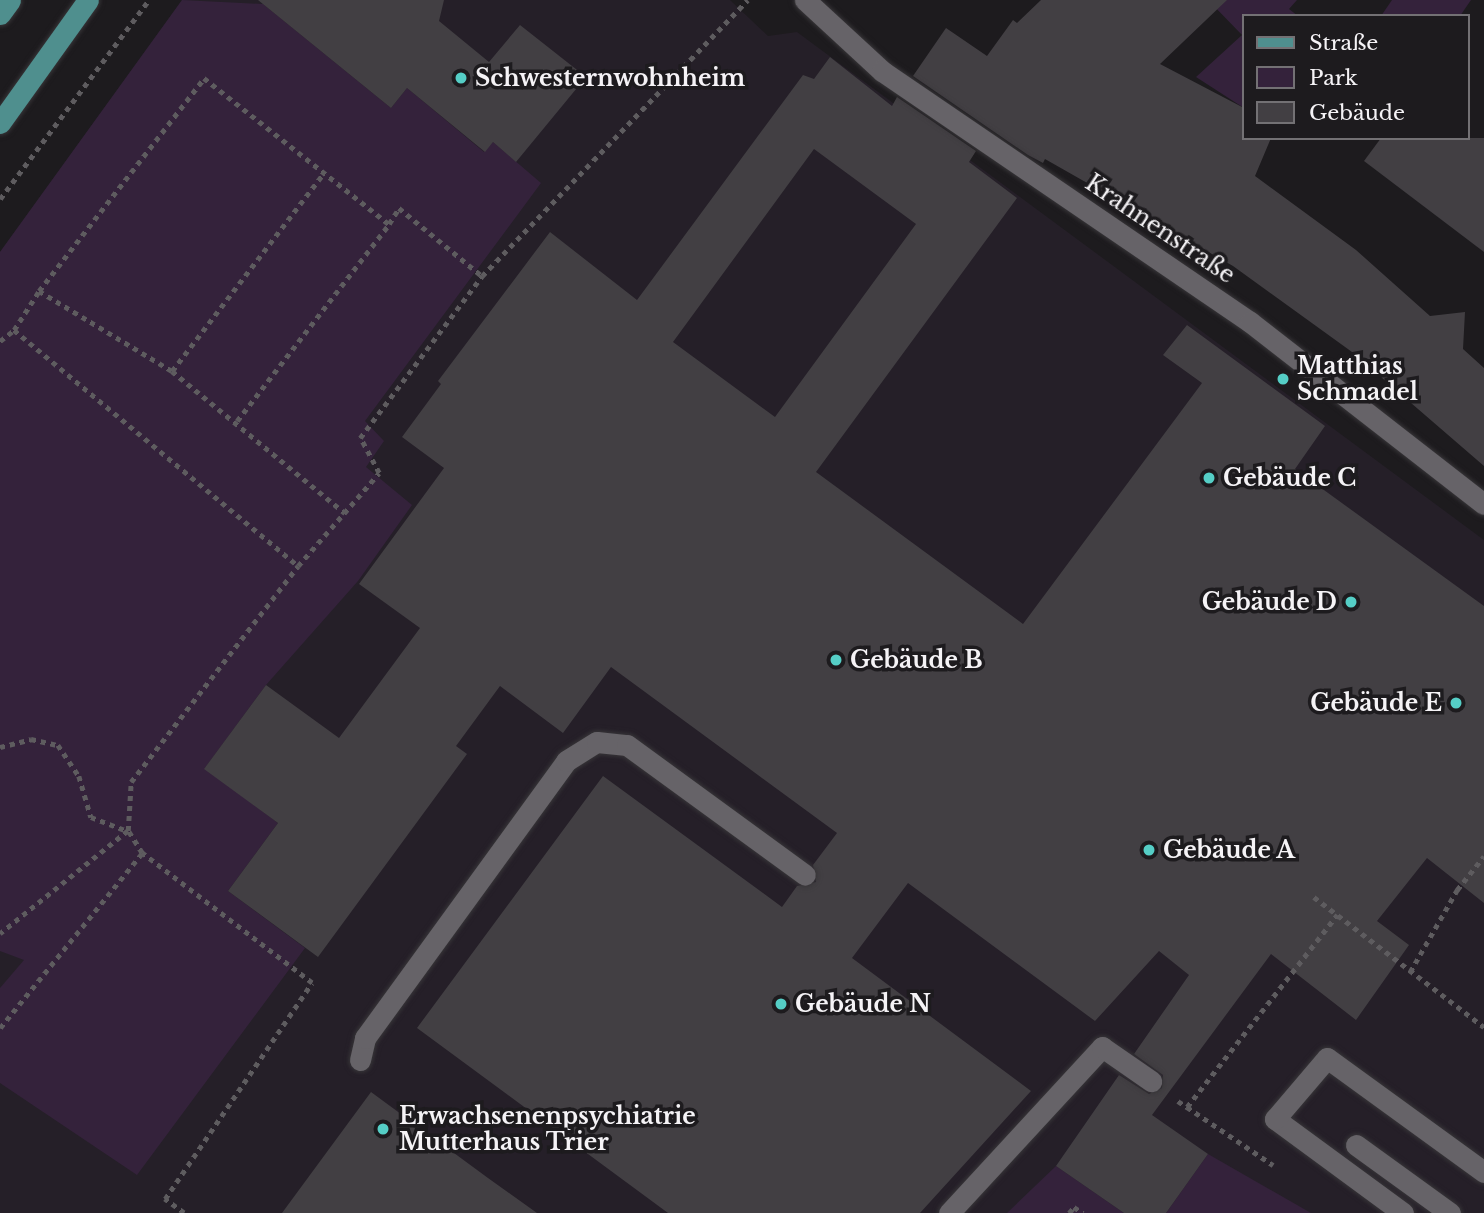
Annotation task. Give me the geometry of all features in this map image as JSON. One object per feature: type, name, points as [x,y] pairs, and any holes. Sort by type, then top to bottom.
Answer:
[{"type":"main road","points":[[0,14],[10,0]]},
{"type":"main road","points":[[0,123],[88,0]]},
{"type":"street","name":"Krahnenstraße","points":[[805,0],[882,71],[1250,322],[1484,504]]},
{"type":"street","points":[[360,1060],[365,1038],[566,761],[597,742],[627,745],[805,875]]},
{"type":"street","points":[[949,1213],[1102,1047],[1151,1081]]},
{"type":"street","points":[[1403,1213],[1275,1119],[1327,1058],[1484,1172]]},
{"type":"street","points":[[1356,1144],[1450,1213]]},
{"type":"path","points":[[0,199],[149,0]]},
{"type":"path","points":[[184,1213],[165,1199],[313,983],[142,853],[128,831],[131,782],[298,566],[379,474],[360,438],[482,276],[748,0]]},
{"type":"path","points":[[0,341],[14,330],[39,292],[205,78],[389,224]]},
{"type":"path","points":[[172,371],[324,173]]},
{"type":"path","points":[[237,421],[399,208],[482,276]]},
{"type":"path","points":[[39,292],[172,371],[237,421],[345,513]]},
{"type":"path","points":[[14,330],[298,566]]},
{"type":"path","points":[[0,747],[31,739],[58,745],[79,776],[91,817],[128,831]]},
{"type":"path","points":[[0,934],[128,831]]},
{"type":"path","points":[[0,1028],[142,853]]},
{"type":"path","points":[[1410,972],[1457,890],[1484,856]]},
{"type":"path","points":[[1314,897],[1484,1027]]},
{"type":"path","points":[[1187,1107],[1337,915]]},
{"type":"path","points":[[1151,1081],[1276,1168]]},
{"type":"path","points":[[1069,1213],[1074,1207],[1083,1213]]},
{"type":"shaded area","points":[[182,0],[730,0],[768,36],[797,32],[1484,540],[1484,1213],[0,1213],[0,252]]},
{"type":"green space","points":[[182,0],[263,4],[391,108],[407,88],[484,152],[493,142],[541,183],[365,421],[384,441],[366,467],[412,505],[358,581],[266,685],[205,768],[278,823],[228,891],[305,948],[137,1175],[0,1083],[0,988],[24,960],[0,951],[0,252]]},
{"type":"green space","points":[[1208,0],[1297,0],[1289,9],[1295,14],[1242,14],[1242,35]]},
{"type":"green space","points":[[1392,0],[1471,0],[1461,14],[1382,14]]},
{"type":"green space","points":[[1242,35],[1242,107],[1196,77]]},
{"type":"green space","points":[[1208,1154],[1311,1213],[1166,1213]]},
{"type":"green space","points":[[1056,1166],[1124,1213],[1007,1213]]},
{"type":"building","name":"Schwesternwohnheim","points":[[258,0],[444,0],[439,21],[489,62],[520,25],[586,77],[516,162],[493,142],[485,152],[407,88],[391,108]]},
{"type":"building","points":[[1041,0],[1227,0],[1160,64],[1242,107],[1242,140],[1270,140],[1255,176],[1356,250],[1430,316],[1465,312],[1463,349],[1484,368],[1484,466],[1352,352],[1233,266],[1045,159],[1043,163],[1028,155],[913,76],[946,28],[987,56],[1013,20],[1017,23]]},
{"type":"building","points":[[830,57],[892,106],[897,97],[976,151],[969,162],[1017,198],[816,472],[1023,624],[1202,383],[1163,355],[1187,325],[1325,426],[1295,469],[1484,606],[1484,903],[1427,858],[1377,921],[1409,945],[1356,1020],[1271,954],[1152,1115],[1208,1154],[1166,1213],[1124,1213],[1056,1166],[1119,1075],[1149,1094],[1162,1088],[1163,1075],[1134,1054],[1189,975],[1159,951],[1095,1021],[908,883],[852,958],[1031,1091],[920,1213],[668,1213],[417,1028],[603,776],[782,907],[797,886],[816,882],[813,865],[837,833],[611,667],[563,733],[500,686],[456,746],[467,754],[318,957],[228,891],[278,823],[204,769],[266,685],[339,738],[420,628],[359,584],[444,468],[402,437],[441,384],[438,381],[550,232],[637,300],[803,75],[814,79]],"holes":[[[814,149],[916,224],[775,417],[673,342]]]},
{"type":"building","points":[[1484,138],[1484,252],[1364,161],[1380,140]]},
{"type":"building","name":"Erwachsenenpsychiatrie Mutterhaus Trier","points":[[371,1092],[488,1178],[537,1213],[282,1213]]},
{"type":"place","name":"Schwesternwohnheim","points":[[461,78]]},
{"type":"place","name":"Matthias Schmadel","points":[[1283,379]]},
{"type":"place","name":"Gebäude C","points":[[1209,478]]},
{"type":"place","name":"Gebäude D","points":[[1351,602]]},
{"type":"place","name":"Gebäude B","points":[[836,660]]},
{"type":"place","name":"Gebäude E","points":[[1456,703]]},
{"type":"place","name":"Gebäude A","points":[[1149,850]]},
{"type":"place","name":"Gebäude N","points":[[781,1004]]},
{"type":"place","name":"Erwachsenenpsychiatrie Mutterhaus Trier","points":[[383,1129]]}]
